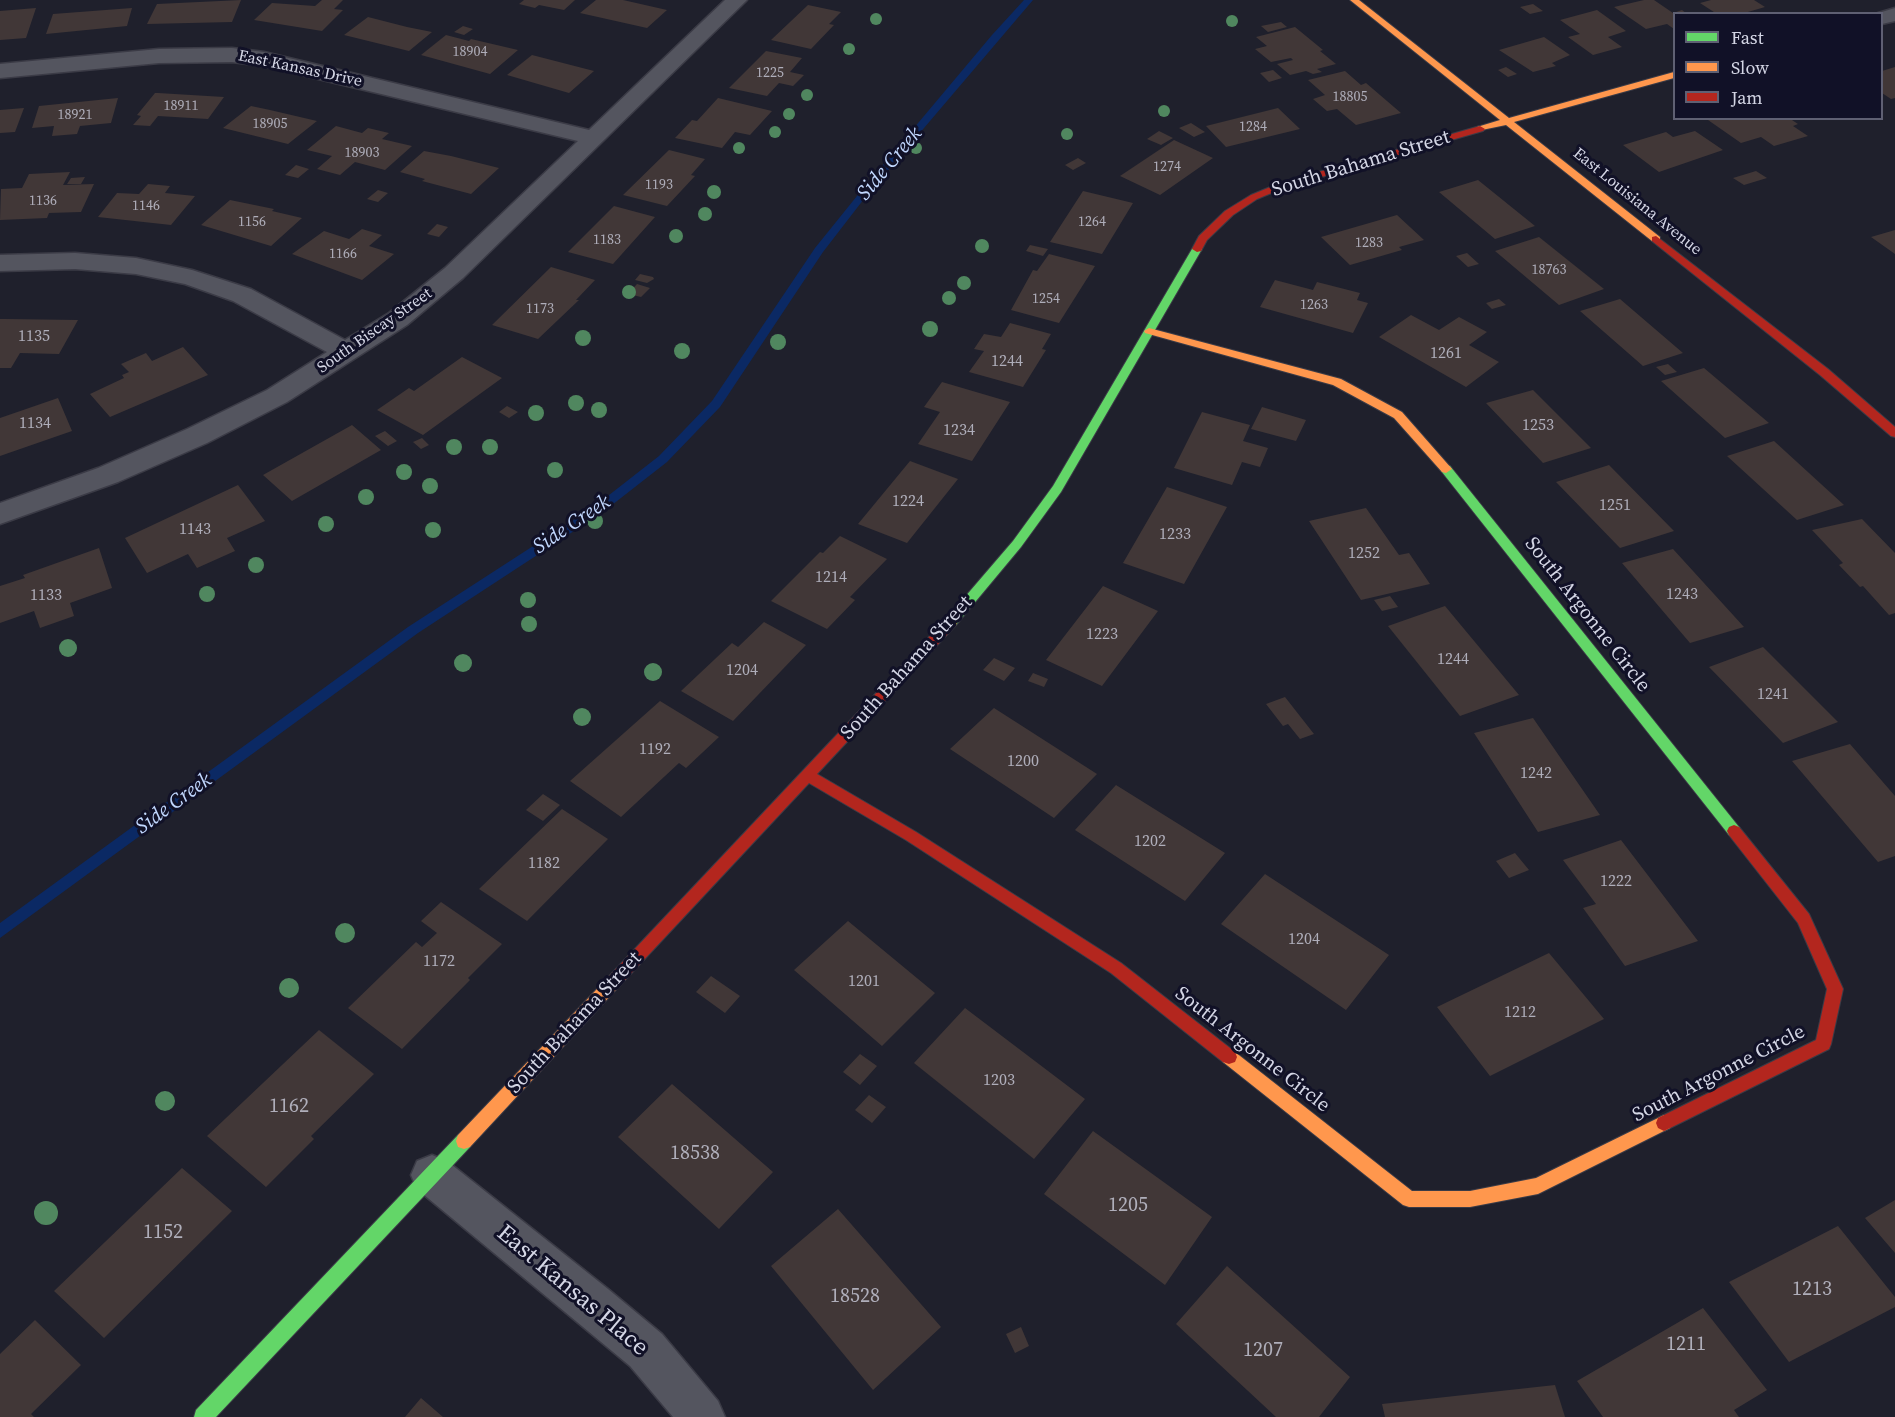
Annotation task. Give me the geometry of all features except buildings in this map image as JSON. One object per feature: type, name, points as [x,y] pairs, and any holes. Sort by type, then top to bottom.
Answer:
[{"type":"street","name":"South Biscay Street","points":[[0,514],[108,475],[197,436],[277,396],[348,353],[398,319],[454,273],[737,0]]},
{"type":"street","name":"East Louisiana Avenue","points":[[1354,0],[1824,372],[1895,433]]},
{"type":"street","name":"East Kansas Drive","points":[[0,70],[159,56],[232,55],[264,59],[595,138]]},
{"type":"street","name":"South Bahama Street","points":[[203,1417],[928,649],[1017,544],[1057,489],[1203,238],[1229,213],[1254,197],[1282,185],[1673,75]]},
{"type":"street","points":[[0,263],[75,261],[136,266],[192,278],[252,300],[348,353]]},
{"type":"street","name":"South Argonne Circle","points":[[808,775],[911,836],[1116,968],[1409,1199],[1470,1199],[1538,1186],[1823,1044],[1835,989],[1804,919],[1426,442],[1398,415],[1369,397],[1337,382],[1149,331]]},
{"type":"street","name":"East Kansas Place","points":[[432,1175],[593,1304],[646,1350],[702,1417]]},
{"type":"waterway","name":"Side Creek","points":[[0,931],[413,630],[599,509],[663,459],[716,404],[819,250],[864,193],[1029,0]]},
{"type":"traffic: fast","points":[[951,622],[1017,544],[1057,489],[1197,249]]},
{"type":"traffic: fast","points":[[1446,469],[1734,831]]},
{"type":"traffic: fast","points":[[203,1417],[464,1141]]},
{"type":"traffic: slow","points":[[1354,0],[1656,239]]},
{"type":"traffic: slow","points":[[1480,129],[1673,75]]},
{"type":"traffic: slow","points":[[1149,331],[1337,382],[1398,415],[1446,469]]},
{"type":"traffic: slow","points":[[464,1141],[620,975]]},
{"type":"traffic: slow","points":[[1229,1057],[1409,1199],[1470,1199],[1538,1186],[1664,1123]]},
{"type":"traffic: jam","points":[[1197,249],[1203,238],[1229,213],[1254,197],[1283,185],[1480,129]]},
{"type":"traffic: jam","points":[[1656,239],[1824,372],[1895,433]]},
{"type":"traffic: jam","points":[[620,975],[951,622]]},
{"type":"traffic: jam","points":[[808,775],[911,836],[1116,968],[1229,1057]]},
{"type":"traffic: jam","points":[[1664,1123],[1823,1044],[1835,989],[1804,919],[1734,831]]}]
